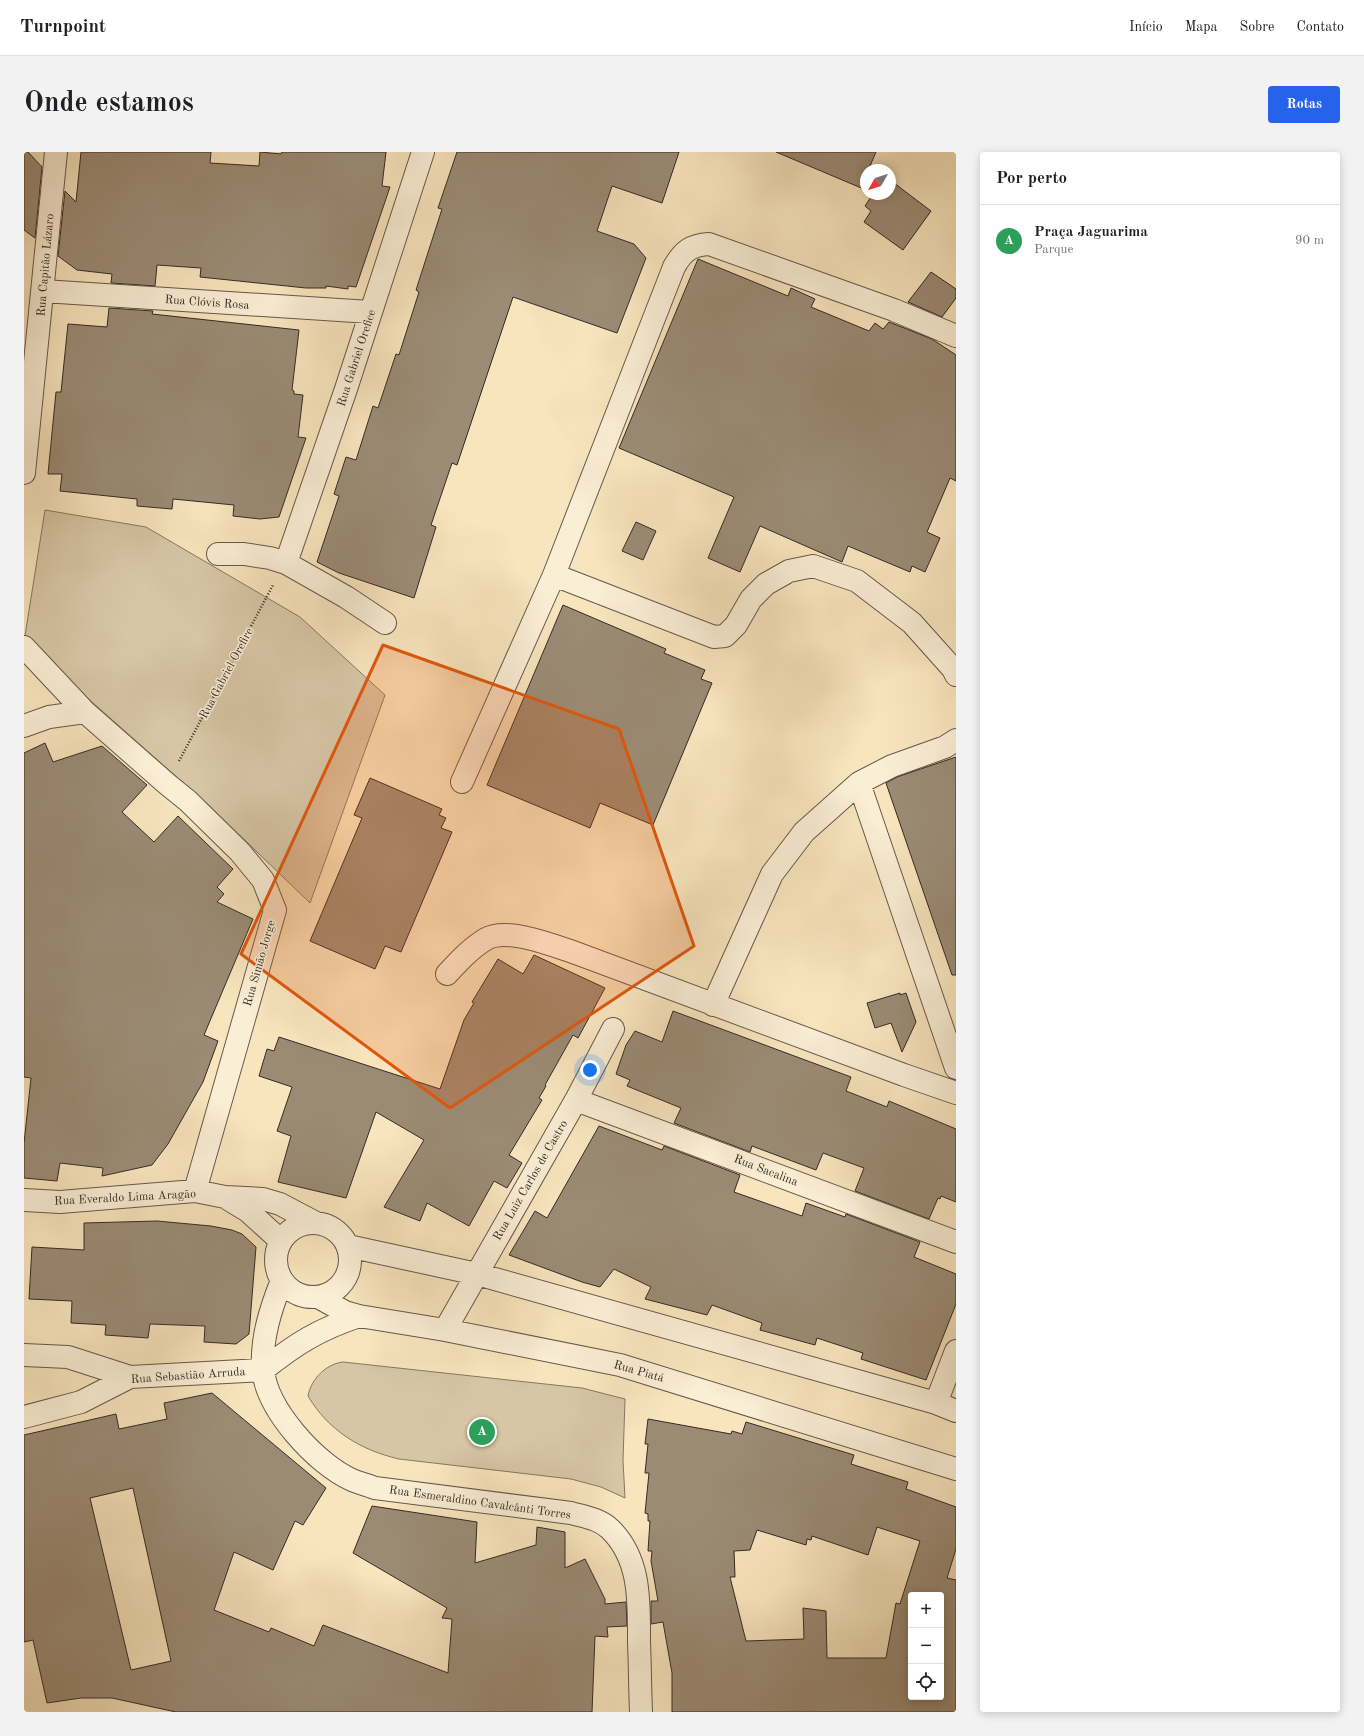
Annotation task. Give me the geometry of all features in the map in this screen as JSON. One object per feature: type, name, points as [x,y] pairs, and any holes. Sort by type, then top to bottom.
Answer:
[{"type":"street","name":"Rua Capitão Lázaro","points":[[24,473],[56,152]]},
{"type":"street","name":"Rua Gabriel Orefice","points":[[286,563],[346,389],[423,152]]},
{"type":"street","points":[[462,782],[554,575],[674,267],[681,255],[689,248],[709,244],[894,310],[956,336]]},
{"type":"street","name":"Rua Clóvis Rosa","points":[[43,291],[370,312]]},
{"type":"street","points":[[218,554],[244,554],[270,558],[286,563],[346,597],[385,622]]},
{"type":"street","points":[[554,575],[714,637],[725,636],[736,625],[751,599],[766,584],[789,571],[813,566],[857,581],[912,624],[953,669],[956,675]]},
{"type":"street","name":"Rua Simão Jorge","points":[[24,647],[85,712],[188,801],[240,852],[263,880],[275,910],[195,1191]]},
{"type":"street","points":[[24,726],[49,717],[85,712]]},
{"type":"street","points":[[713,1005],[772,874],[804,832],[859,783],[892,766],[945,747],[956,740]]},
{"type":"street","points":[[859,783],[956,1068]]},
{"type":"street","points":[[446,974],[465,955],[487,938],[506,935],[529,937],[956,1093]]},
{"type":"street","name":"Rua Luiz Carlos de Castro","points":[[445,1330],[576,1100],[614,1029]]},
{"type":"street","name":"Rua Sacalina","points":[[576,1100],[956,1242]]},
{"type":"street","name":"Rua Everaldo Lima Aragão","points":[[24,1200],[60,1202],[195,1191],[225,1197],[257,1198],[280,1204],[316,1223]]},
{"type":"street","name":"Rua Everaldo Lima Aragão","points":[[225,1197],[248,1211],[281,1242]]},
{"type":"street","points":[[316,1223],[329,1227],[340,1235],[348,1246],[350,1259],[348,1273],[341,1285],[330,1293],[318,1297],[304,1296],[292,1290],[282,1280],[277,1268],[277,1254],[281,1242],[290,1231],[303,1225],[316,1223]]},
{"type":"street","points":[[348,1246],[477,1274],[936,1403],[956,1411]]},
{"type":"street","points":[[263,1370],[264,1344],[268,1322],[282,1280]]},
{"type":"street","name":"Rua Piatá","points":[[318,1297],[345,1312],[359,1316],[445,1330],[620,1365],[956,1468]]},
{"type":"street","points":[[263,1370],[292,1347],[314,1333],[359,1316]]},
{"type":"street","points":[[936,1403],[956,1351]]},
{"type":"street","points":[[24,1355],[68,1357],[130,1377]]},
{"type":"street","name":"Rua Sebastião Arruda","points":[[24,1417],[81,1402],[130,1377],[263,1370]]},
{"type":"street","name":"Rua Esmeraldino Cavalcânti Torres","points":[[263,1370],[275,1406],[286,1420],[314,1453],[351,1480],[375,1488],[571,1513],[598,1521],[610,1529],[624,1547],[632,1564],[638,1588],[641,1712]]},
{"type":"path","name":"Rua Gabriel Orefire","points":[[167,784],[286,563]]},
{"type":"highlighted area","points":[[383,645],[619,729],[694,946],[450,1108],[241,954]]},
{"type":"shaded area","points":[[45,510],[146,527],[300,617],[385,695],[310,903],[205,802],[24,642]]},
{"type":"shaded area","points":[[343,1362],[582,1388],[625,1399],[623,1460],[625,1498],[601,1487],[571,1479],[399,1459],[358,1444],[335,1429],[316,1408],[308,1396],[312,1384],[320,1373],[337,1363]]},
{"type":"building","points":[[24,152],[28,152],[42,167],[35,238],[24,230]]},
{"type":"building","points":[[81,152],[211,152],[210,163],[259,166],[260,152],[281,154],[282,152],[386,152],[382,186],[390,187],[356,287],[348,286],[348,289],[326,286],[326,288],[306,288],[200,277],[201,268],[157,265],[155,286],[111,283],[112,274],[77,270],[58,256],[65,191],[76,202]]},
{"type":"building","points":[[457,152],[679,152],[662,203],[612,186],[597,231],[634,244],[646,258],[617,333],[513,297],[457,465],[452,463],[431,525],[436,527],[414,598],[339,573],[317,562],[339,496],[334,494],[346,457],[356,460],[373,406],[378,408],[396,354],[399,355],[419,292],[416,290],[442,209],[438,208]]},
{"type":"building","points":[[776,152],[876,152],[871,164],[860,164],[860,187]]},
{"type":"building","points":[[896,185],[931,211],[903,250],[864,222],[871,211],[865,206],[869,200],[896,200]]},
{"type":"building","points":[[698,259],[788,296],[791,288],[815,299],[811,307],[869,331],[875,323],[883,329],[889,322],[932,339],[956,355],[956,481],[950,478],[927,532],[940,538],[925,572],[912,566],[910,572],[848,546],[842,562],[760,526],[740,572],[708,558],[734,497],[619,448]]},
{"type":"building","points":[[931,272],[956,289],[956,298],[942,317],[908,302]]},
{"type":"building","points":[[109,308],[153,311],[152,314],[299,330],[292,390],[294,391],[294,394],[303,395],[298,437],[306,438],[279,517],[260,519],[233,516],[234,505],[173,499],[172,509],[137,506],[137,499],[60,491],[62,474],[48,474],[56,392],[61,392],[68,324],[107,327]]},
{"type":"building","points":[[636,522],[656,531],[643,560],[622,551]]},
{"type":"building","points":[[563,605],[666,649],[664,653],[705,670],[701,679],[712,683],[653,825],[600,803],[590,828],[487,785]]},
{"type":"building","points":[[45,743],[53,762],[102,746],[147,785],[122,812],[154,842],[178,816],[233,869],[217,887],[224,894],[217,902],[253,919],[204,1035],[218,1041],[203,1082],[168,1144],[152,1165],[102,1176],[103,1168],[60,1163],[57,1181],[24,1178],[24,1143],[31,1078],[24,1077],[24,753]]},
{"type":"building","points":[[956,757],[956,975],[952,975],[886,783],[897,777]]},
{"type":"building","points":[[370,778],[442,809],[439,815],[446,818],[441,828],[452,832],[401,952],[385,946],[375,969],[310,941],[362,818],[354,815]]},
{"type":"building","points":[[534,955],[605,988],[578,1038],[573,1035],[545,1085],[546,1086],[539,1098],[542,1100],[509,1155],[522,1163],[507,1188],[494,1181],[469,1226],[427,1203],[420,1221],[384,1207],[424,1140],[376,1112],[346,1198],[278,1182],[291,1136],[277,1131],[292,1087],[259,1076],[267,1049],[274,1051],[279,1037],[440,1089],[464,1020],[474,1003],[472,1002],[498,959],[523,974]]},
{"type":"building","points":[[900,993],[900,995],[906,993],[916,1022],[902,1052],[891,1023],[875,1028],[867,1003]]},
{"type":"building","points":[[673,1011],[851,1077],[846,1091],[887,1107],[889,1101],[956,1129],[956,1202],[941,1196],[940,1199],[938,1198],[929,1219],[855,1191],[864,1168],[823,1153],[816,1170],[752,1146],[750,1152],[674,1123],[681,1108],[627,1086],[630,1080],[616,1074],[626,1045],[635,1031],[662,1042]]},
{"type":"building","points":[[599,1126],[662,1150],[664,1146],[740,1175],[734,1192],[802,1216],[806,1203],[845,1217],[846,1214],[920,1242],[914,1257],[956,1274],[956,1304],[926,1380],[861,1359],[863,1353],[817,1338],[815,1345],[760,1330],[762,1323],[712,1305],[707,1315],[645,1299],[651,1287],[614,1269],[600,1287],[582,1282],[509,1255],[535,1211],[547,1218]]},
{"type":"building","points":[[157,1221],[211,1226],[232,1230],[242,1234],[256,1247],[249,1334],[236,1344],[204,1342],[205,1326],[150,1324],[148,1338],[105,1335],[106,1325],[71,1323],[72,1301],[29,1299],[32,1247],[84,1250],[84,1223]]},
{"type":"building","points":[[212,1393],[326,1488],[303,1525],[295,1521],[273,1570],[234,1552],[214,1610],[269,1632],[271,1628],[314,1646],[323,1625],[448,1673],[452,1619],[442,1618],[447,1608],[353,1553],[372,1506],[477,1522],[475,1563],[536,1545],[537,1527],[565,1532],[565,1568],[585,1559],[605,1599],[605,1604],[626,1602],[627,1626],[607,1627],[608,1637],[595,1636],[592,1712],[176,1712],[112,1698],[81,1698],[47,1703],[33,1640],[24,1642],[24,1435],[116,1414],[119,1429],[167,1419],[164,1403]],"holes":[[[133,1488],[171,1661],[131,1670],[90,1498]]]},
{"type":"building","points":[[648,1419],[731,1434],[732,1431],[742,1434],[746,1422],[854,1455],[851,1464],[908,1482],[906,1489],[956,1507],[956,1549],[947,1578],[956,1580],[956,1712],[672,1712],[672,1673],[663,1622],[651,1624],[651,1601],[658,1601],[651,1561],[652,1551],[648,1551],[650,1521],[648,1521],[648,1514],[645,1513],[649,1473],[645,1473],[648,1444],[645,1444]],"holes":[[[877,1527],[920,1541],[900,1604],[896,1603],[886,1658],[827,1658],[826,1611],[803,1608],[804,1639],[746,1641],[730,1577],[735,1577],[734,1551],[750,1550],[757,1530],[806,1545],[807,1539],[811,1540],[812,1536],[868,1555]]]},
{"type":"place","name":"Praça Jaguarima","points":[[482,1432]]}]
